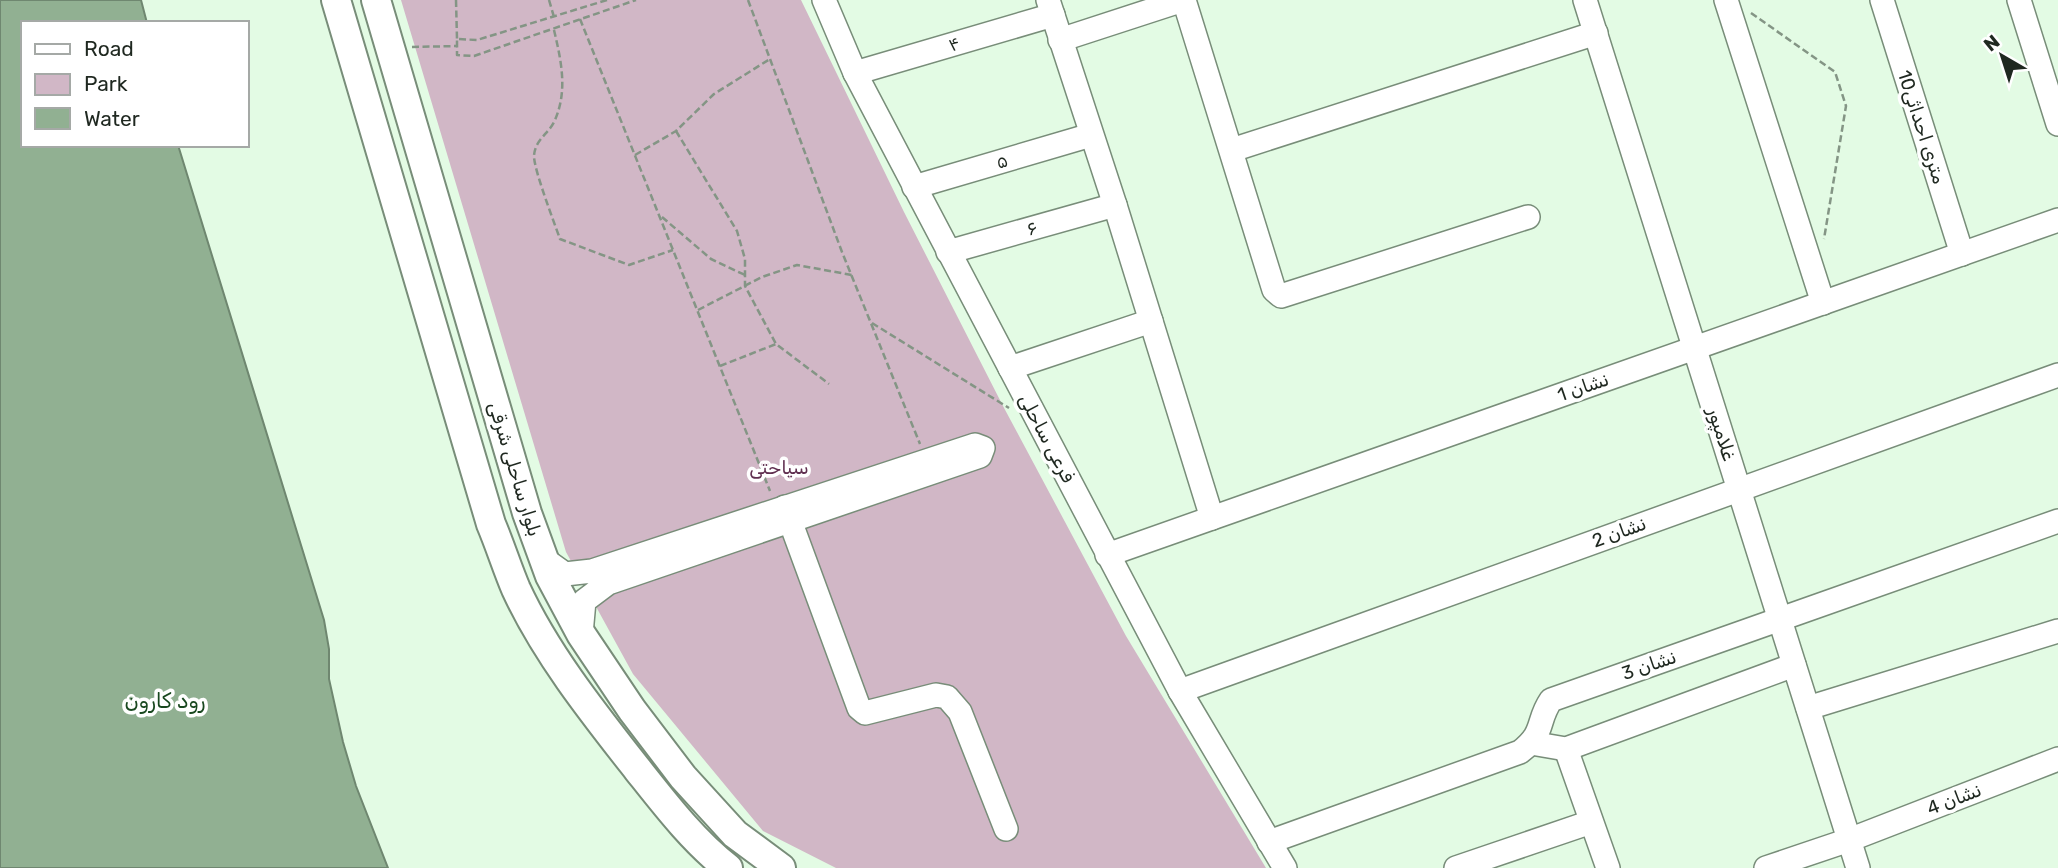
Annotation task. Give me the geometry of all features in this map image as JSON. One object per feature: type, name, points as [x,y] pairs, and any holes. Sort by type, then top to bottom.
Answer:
[{"type":"main road","name":"بلوار ساحلی شرقی","points":[[335,0],[491,524],[517,590],[552,652],[607,729],[659,797],[715,858],[728,868]]},
{"type":"main road","name":"بلوار ساحلی شرقی","points":[[376,0],[527,513],[550,576],[581,634],[632,710],[683,777],[735,834],[781,868]]},
{"type":"street","name":"فرعی ساحلی","points":[[824,0],[855,73],[1107,555],[1180,691],[1285,868]]},
{"type":"street","points":[[1060,40],[1184,0],[1274,290],[1282,296],[1528,217]]},
{"type":"street","name":"غلامپور","points":[[1586,0],[1858,868]]},
{"type":"street","name":"10متری احداثی","points":[[1882,0],[1962,254]]},
{"type":"street","points":[[2019,0],[2058,124]]},
{"type":"street","points":[[1735,4],[1823,303]]},
{"type":"street","name":"۴","points":[[855,73],[1051,8]]},
{"type":"street","points":[[1051,8],[1212,518]]},
{"type":"street","points":[[1232,150],[1596,33]]},
{"type":"street","name":"۵","points":[[914,187],[1091,135]]},
{"type":"street","name":"۶","points":[[948,252],[1115,205]]},
{"type":"street","name":"نشان 1","points":[[1107,555],[2058,220]]},
{"type":"street","points":[[1010,368],[1151,321]]},
{"type":"street","name":"نشان 2","points":[[1180,691],[2058,375]]},
{"type":"street","points":[[544,559],[565,574],[591,582],[926,461],[975,445],[984,448],[980,456],[784,513]]},
{"type":"street","points":[[784,513],[859,708],[865,713],[936,695],[947,697],[960,712],[1006,829]]},
{"type":"street","name":"نشان 3","points":[[1531,743],[1538,734],[1551,700],[2058,521]]},
{"type":"street","points":[[581,634],[584,601],[591,582]]},
{"type":"street","points":[[1808,708],[2058,631]]},
{"type":"street","points":[[1269,842],[1520,752],[1531,743],[1566,749],[1794,665]]},
{"type":"street","points":[[1566,749],[1608,868]]},
{"type":"street","name":"نشان 4","points":[[1766,868],[1849,840],[2058,759]]},
{"type":"street","points":[[1457,868],[1591,822]]},
{"type":"path","points":[[456,0],[457,55],[474,56],[636,0]]},
{"type":"path","points":[[549,0],[554,17]]},
{"type":"path","points":[[457,39],[477,40],[607,0]]},
{"type":"path","points":[[748,0],[926,461]]},
{"type":"path","points":[[1735,4],[1835,72],[1846,106],[1824,243]]},
{"type":"path","points":[[580,19],[697,311],[784,513]]},
{"type":"path","points":[[554,30],[563,66],[562,97],[555,122],[537,142],[534,158],[560,239],[629,265],[673,250]]},
{"type":"path","points":[[390,47],[457,46]]},
{"type":"path","points":[[635,155],[676,131],[714,94],[770,59]]},
{"type":"path","points":[[676,131],[737,231],[745,259],[746,286],[776,344],[829,384]]},
{"type":"path","points":[[659,215],[711,259],[746,275]]},
{"type":"path","points":[[697,311],[762,277],[797,265],[852,275]]},
{"type":"path","points":[[871,323],[1041,428]]},
{"type":"path","points":[[720,366],[776,344]]},
{"type":"green space","name":"سیاحتی","points":[[401,0],[801,0],[904,212],[1003,406],[1126,636],[1266,868],[836,868],[763,831],[633,674],[566,552]]},
{"type":"water","name":"رود کارون","points":[[0,0],[141,0],[146,21],[21,21],[21,147],[179,147],[324,620],[329,649],[329,679],[343,742],[356,786],[388,868],[0,868]]}]
